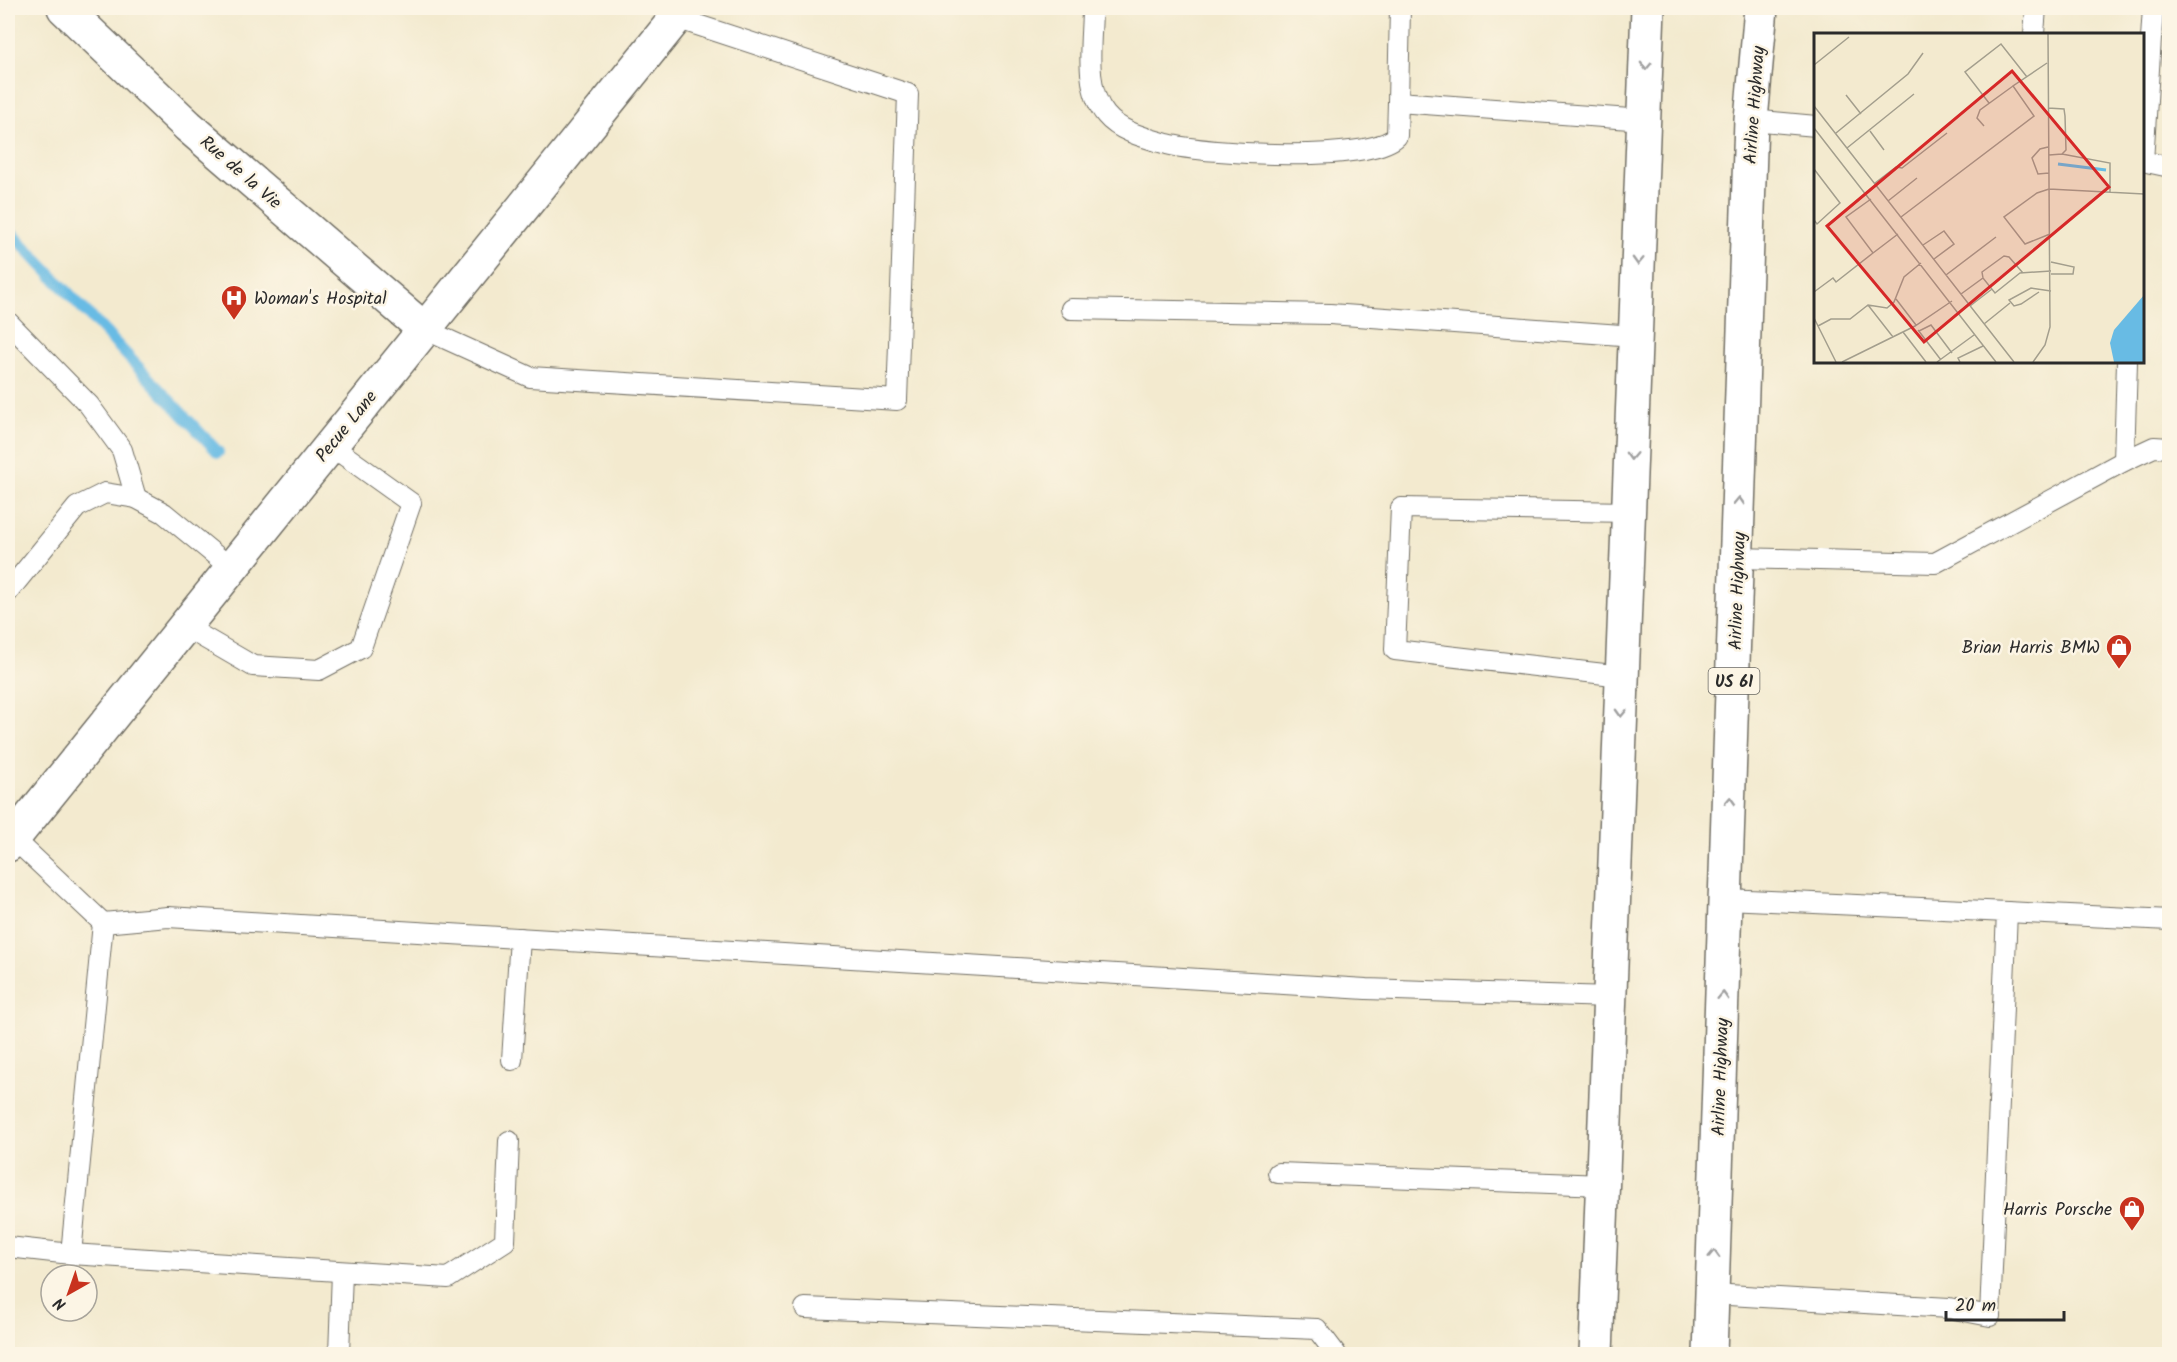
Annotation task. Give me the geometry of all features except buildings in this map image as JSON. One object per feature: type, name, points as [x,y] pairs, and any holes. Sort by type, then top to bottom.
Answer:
[{"type":"main road","name":"Rue de la Vie","points":[[64,8],[188,126],[424,329]]},
{"type":"main road","points":[[1596,1354],[1648,8]]},
{"type":"main road","name":"Airline Highway","points":[[1710,1354],[1751,120],[1761,8]]},
{"type":"main road","name":"Pecue Lane","points":[[10,842],[680,13]]},
{"type":"lane","points":[[1092,8],[1094,92],[1106,115],[1127,131],[1169,144],[1242,153],[1312,153],[1369,148],[1390,143],[1397,136],[1400,8]]},
{"type":"lane","points":[[2034,33],[2036,8]]},
{"type":"lane","points":[[2144,142],[2153,8]]},
{"type":"lane","points":[[424,329],[530,377],[897,400],[908,94],[680,13]]},
{"type":"lane","points":[[1398,102],[1644,120]]},
{"type":"lane","points":[[1751,120],[1814,126]]},
{"type":"lane","points":[[2144,161],[2169,167]]},
{"type":"lane","points":[[1071,309],[1330,314],[1635,336]]},
{"type":"lane","points":[[8,322],[96,414],[122,450],[136,498]]},
{"type":"lane","points":[[2124,461],[2127,363]]},
{"type":"lane","points":[[184,626],[253,666],[318,670],[361,648],[411,503],[330,446]]},
{"type":"lane","points":[[1738,558],[1935,563],[2124,461],[2154,447],[2169,448]]},
{"type":"lane","points":[[8,592],[77,507],[105,493],[136,498],[164,513],[231,568]]},
{"type":"lane","points":[[1622,676],[1395,650],[1395,638],[1401,508],[1629,512]]},
{"type":"lane","points":[[10,842],[103,923],[168,917],[1366,989],[1610,997]]},
{"type":"lane","points":[[1726,899],[2169,920]]},
{"type":"lane","points":[[1712,1294],[1949,1308],[1990,1316],[2007,912]]},
{"type":"lane","points":[[71,1254],[103,923]]},
{"type":"lane","points":[[512,1060],[520,938]]},
{"type":"lane","points":[[8,1247],[71,1254],[448,1278],[505,1241],[509,1141]]},
{"type":"lane","points":[[1278,1173],[1603,1185]]},
{"type":"lane","points":[[339,1354],[342,1272]]},
{"type":"lane","points":[[805,1308],[1317,1329],[1336,1354]]},
{"type":"waterway","points":[[8,229],[218,452]]},
{"type":"place","name":"Woman's Hospital","points":[[234,321]]},
{"type":"place","name":"Brian Harris BMW","points":[[2119,670]]},
{"type":"place","name":"Harris Porsche","points":[[2132,1232]]}]
